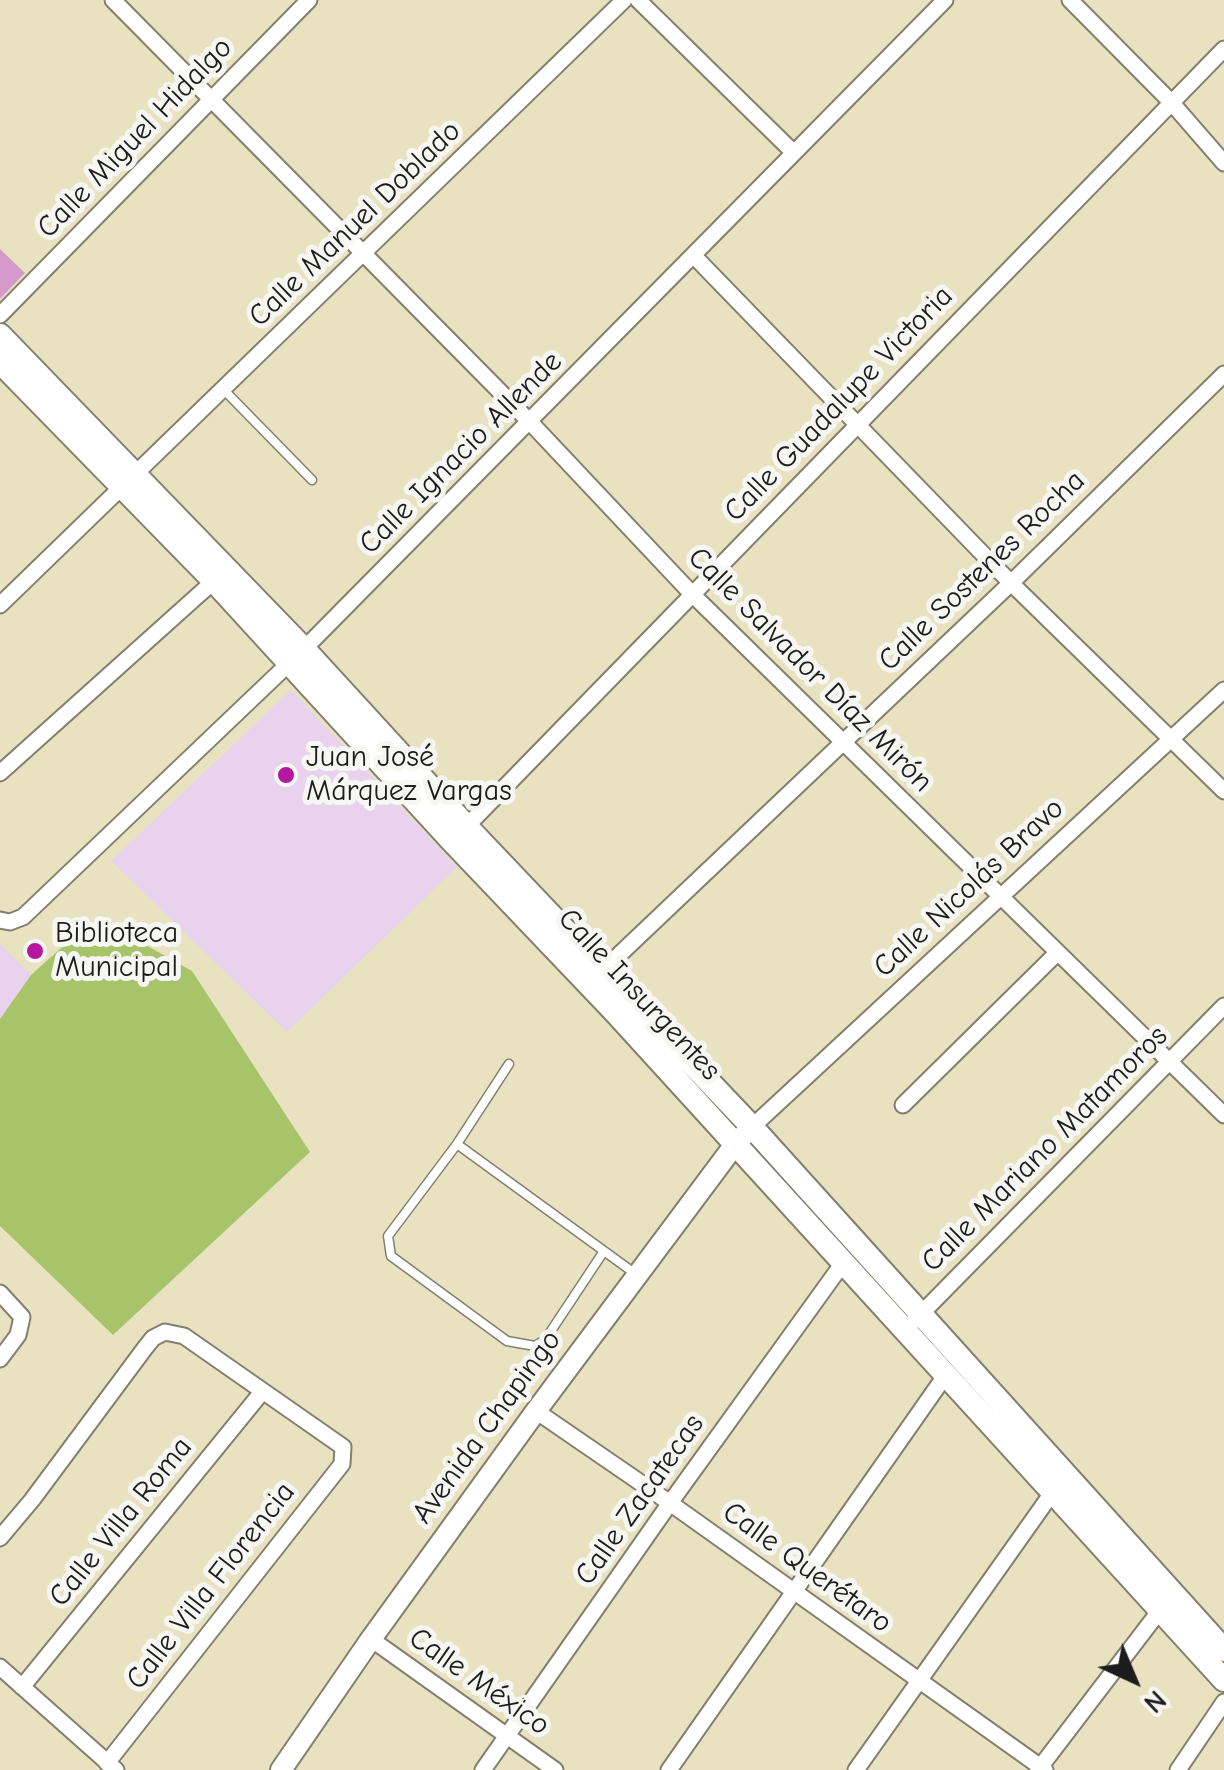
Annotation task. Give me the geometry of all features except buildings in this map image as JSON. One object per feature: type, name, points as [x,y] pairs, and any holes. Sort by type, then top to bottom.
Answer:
[{"type":"main road","name":"Calle Insurgentes","points":[[0,335],[214,581],[296,656]]},
{"type":"main road","name":"Calle Insurgentes","points":[[0,362],[128,479],[296,656],[744,1135],[843,1263],[912,1322],[945,1376],[1060,1484]]},
{"type":"main road","name":"Calle Insurgentes","points":[[459,834],[602,971],[744,1135],[1166,1602],[1224,1680]]},
{"type":"main road","name":"Calle Insurgentes","points":[[1166,1602],[1224,1650]]},
{"type":"street","name":"Calle Salvador Díaz Mirón","points":[[113,0],[530,422],[692,594],[1224,1116]]},
{"type":"street","name":"Calle Miguel Hidalgo","points":[[0,315],[309,0]]},
{"type":"street","name":"Calle Manuel Doblado","points":[[0,605],[624,0]]},
{"type":"street","points":[[638,0],[793,152]]},
{"type":"street","name":"Calle Ignacio Allende","points":[[0,920],[10,922],[23,917],[296,656],[945,0]]},
{"type":"street","points":[[1070,0],[1171,102],[1224,163]]},
{"type":"street","name":"Calle Guadalupe Victoria","points":[[459,834],[1224,49]]},
{"type":"street","points":[[694,256],[1011,583],[1224,792]]},
{"type":"street","name":"Calle Sostenes Rocha","points":[[602,971],[1011,583],[1224,374]]},
{"type":"street","points":[[0,773],[214,581]]},
{"type":"street","name":"Calle Nicolás Bravo","points":[[744,1135],[1224,690]]},
{"type":"street","points":[[903,1105],[1057,952]]},
{"type":"street","name":"Calle Mariano Matamoros","points":[[912,1322],[1224,1006]]},
{"type":"street","name":"Avenida Chapingo","points":[[281,1770],[536,1412],[744,1135]]},
{"type":"street","name":"Calle Zacatecas","points":[[484,1770],[843,1263]]},
{"type":"street","points":[[0,1293],[22,1317],[18,1336],[0,1359]]},
{"type":"street","points":[[0,1538],[153,1338],[165,1332],[184,1336],[262,1392]]},
{"type":"street","points":[[669,1770],[945,1376]]},
{"type":"street","name":"Calle Villa Florencia","points":[[111,1766],[342,1464],[345,1454],[338,1442],[262,1392]]},
{"type":"street","name":"Calle Villa Roma","points":[[22,1687],[262,1392]]},
{"type":"street","name":"Calle Querétaro","points":[[536,1412],[1042,1769]]},
{"type":"street","points":[[856,1770],[1060,1484]]},
{"type":"street","points":[[1042,1769],[1166,1602]]},
{"type":"street","name":"Calle México","points":[[371,1639],[555,1770]]},
{"type":"street","points":[[0,1666],[111,1766]]},
{"type":"street","points":[[1178,1770],[1224,1702]]},
{"type":"lane","points":[[222,390],[312,480]]},
{"type":"lane","points":[[510,1064],[388,1236],[390,1256],[507,1341],[535,1346],[545,1340],[604,1252]]},
{"type":"lane","points":[[456,1144],[637,1275]]},
{"type":"shaded area","name":"Juan José Márquez Vargas","points":[[291,690],[457,867],[287,1032],[111,861]]},
{"type":"shaded area","points":[[0,944],[31,975],[0,1019]]},
{"type":"green space","points":[[94,937],[135,939],[192,971],[310,1152],[113,1335],[0,1226],[0,1019],[31,975],[61,948]]},
{"type":"place","name":"Juan José Márquez Vargas","points":[[286,775]]},
{"type":"place","name":"Biblioteca Municipal","points":[[35,951]]}]
